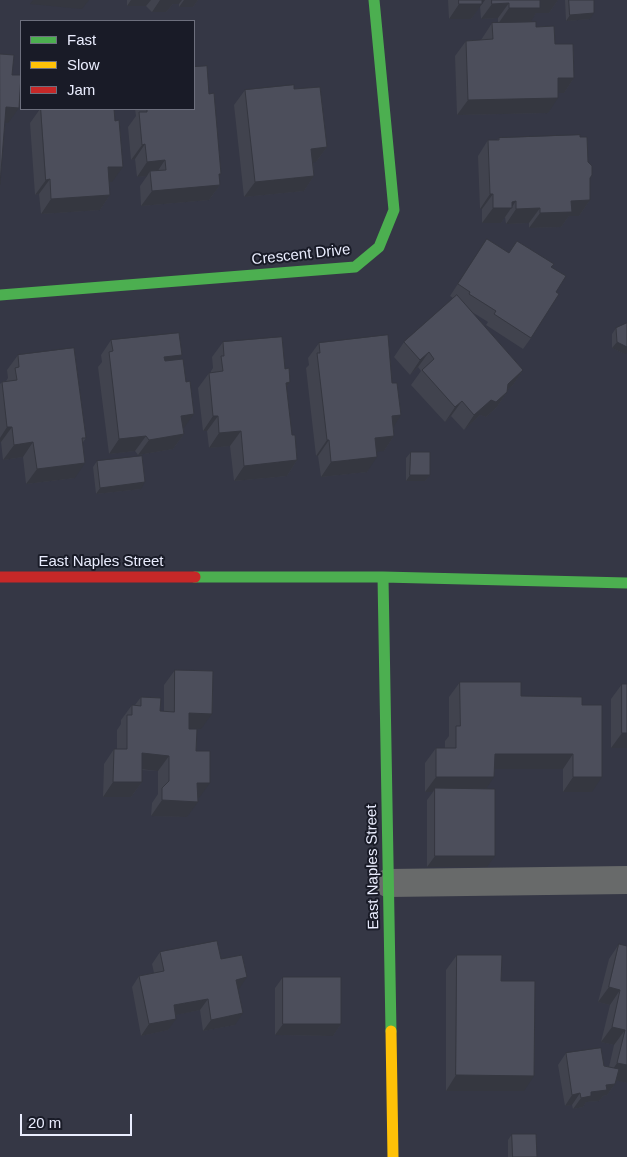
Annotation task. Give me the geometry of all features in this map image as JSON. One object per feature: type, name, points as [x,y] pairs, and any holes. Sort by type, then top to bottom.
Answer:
[{"type":"street","name":"Crescent Drive","points":[[0,294],[355,267],[379,247],[394,210],[374,0]]},
{"type":"street","name":"East Naples Street","points":[[0,577],[383,577],[627,583]]},
{"type":"street","name":"East Naples Street","points":[[383,577],[393,1157]]},
{"type":"street","points":[[388,883],[627,880]]},
{"type":"building","points":[[459,0],[482,0],[482,4],[459,4]]},
{"type":"building","points":[[492,0],[540,0],[540,8],[509,8],[509,3],[492,4]]},
{"type":"building","points":[[569,0],[594,0],[594,13],[570,15]]},
{"type":"building","points":[[536,22],[536,27],[554,26],[555,44],[573,44],[574,78],[558,78],[558,98],[468,100],[466,41],[493,39],[492,23]]},
{"type":"building","points":[[0,54],[14,55],[12,75],[20,75],[20,92],[19,108],[6,107],[0,184]]},
{"type":"building","points":[[207,66],[209,94],[214,93],[221,174],[219,174],[220,185],[152,191],[150,171],[166,170],[165,160],[147,162],[145,144],[142,145],[139,112],[147,112],[147,110],[195,110],[195,67]]},
{"type":"building","points":[[294,85],[294,89],[320,87],[327,147],[311,149],[314,176],[255,182],[245,90]]},
{"type":"building","points":[[41,110],[114,110],[115,121],[119,120],[123,167],[108,167],[110,195],[51,199],[50,179],[46,180]]},
{"type":"building","points":[[580,135],[580,137],[587,137],[588,162],[592,166],[590,200],[571,201],[572,212],[540,213],[540,208],[516,209],[516,201],[512,202],[512,208],[493,208],[493,194],[490,194],[488,140]]},
{"type":"building","points":[[487,239],[509,253],[517,241],[554,264],[551,267],[566,276],[556,292],[559,294],[531,338],[494,314],[496,311],[469,294],[470,292],[458,284]]},
{"type":"building","points":[[457,295],[523,370],[508,384],[507,392],[496,402],[491,400],[474,415],[462,401],[455,407],[422,370],[434,359],[429,352],[420,360],[404,342]]},
{"type":"building","points":[[627,323],[627,347],[617,342],[616,328]]},
{"type":"building","points":[[179,333],[182,355],[164,357],[165,361],[183,359],[186,382],[190,381],[194,414],[181,416],[184,434],[149,440],[146,436],[119,439],[109,352],[113,351],[111,340]]},
{"type":"building","points":[[388,335],[392,383],[397,383],[401,415],[392,416],[394,436],[375,438],[377,457],[331,462],[317,353],[320,353],[319,343]]},
{"type":"building","points":[[282,337],[285,369],[289,368],[290,382],[286,383],[292,435],[295,435],[297,460],[244,466],[241,431],[219,433],[218,416],[213,416],[209,373],[223,371],[221,356],[224,356],[223,342]]},
{"type":"building","points":[[74,348],[86,438],[82,438],[85,463],[37,469],[33,442],[14,445],[12,427],[7,427],[2,382],[17,380],[15,368],[19,367],[18,355]]},
{"type":"building","points":[[411,452],[430,452],[430,475],[410,475]]},
{"type":"building","points":[[142,456],[145,482],[100,488],[97,461]]},
{"type":"building","points":[[175,670],[213,671],[212,714],[189,713],[189,729],[197,729],[196,751],[210,751],[210,783],[197,783],[198,802],[162,800],[162,788],[169,781],[169,756],[142,753],[142,782],[113,782],[114,749],[127,749],[127,715],[132,715],[132,705],[141,706],[141,697],[161,698],[160,711],[174,712]]},
{"type":"building","points":[[460,682],[521,682],[521,696],[582,697],[582,705],[602,705],[602,777],[573,777],[573,754],[495,754],[494,777],[436,777],[436,748],[456,748],[456,726],[460,726]]},
{"type":"building","points":[[622,684],[627,684],[627,733],[622,733]]},
{"type":"building","points":[[435,788],[495,789],[495,856],[435,856]]},
{"type":"building","points":[[217,941],[221,959],[242,955],[247,977],[236,980],[243,1013],[211,1020],[208,999],[174,1005],[176,1019],[149,1024],[139,976],[164,971],[160,952]]},
{"type":"building","points":[[619,944],[627,946],[627,1065],[617,1063],[625,1030],[612,1027],[620,990],[609,987]]},
{"type":"building","points":[[457,955],[502,955],[501,981],[535,981],[534,1076],[456,1075]]},
{"type":"building","points":[[283,977],[341,977],[341,1024],[283,1024]]},
{"type":"building","points":[[601,1048],[604,1066],[619,1069],[615,1084],[606,1085],[607,1090],[591,1092],[591,1096],[581,1098],[580,1093],[572,1095],[566,1053]]},
{"type":"building","points":[[512,1134],[536,1134],[537,1157],[513,1157]]},
{"type":"traffic: fast","points":[[0,295],[355,267],[379,247],[394,210],[374,0]]},
{"type":"traffic: fast","points":[[195,577],[383,577],[627,583]]},
{"type":"traffic: fast","points":[[383,577],[391,1031]]},
{"type":"traffic: slow","points":[[391,1031],[393,1157]]},
{"type":"traffic: jam","points":[[0,577],[195,577]]}]
